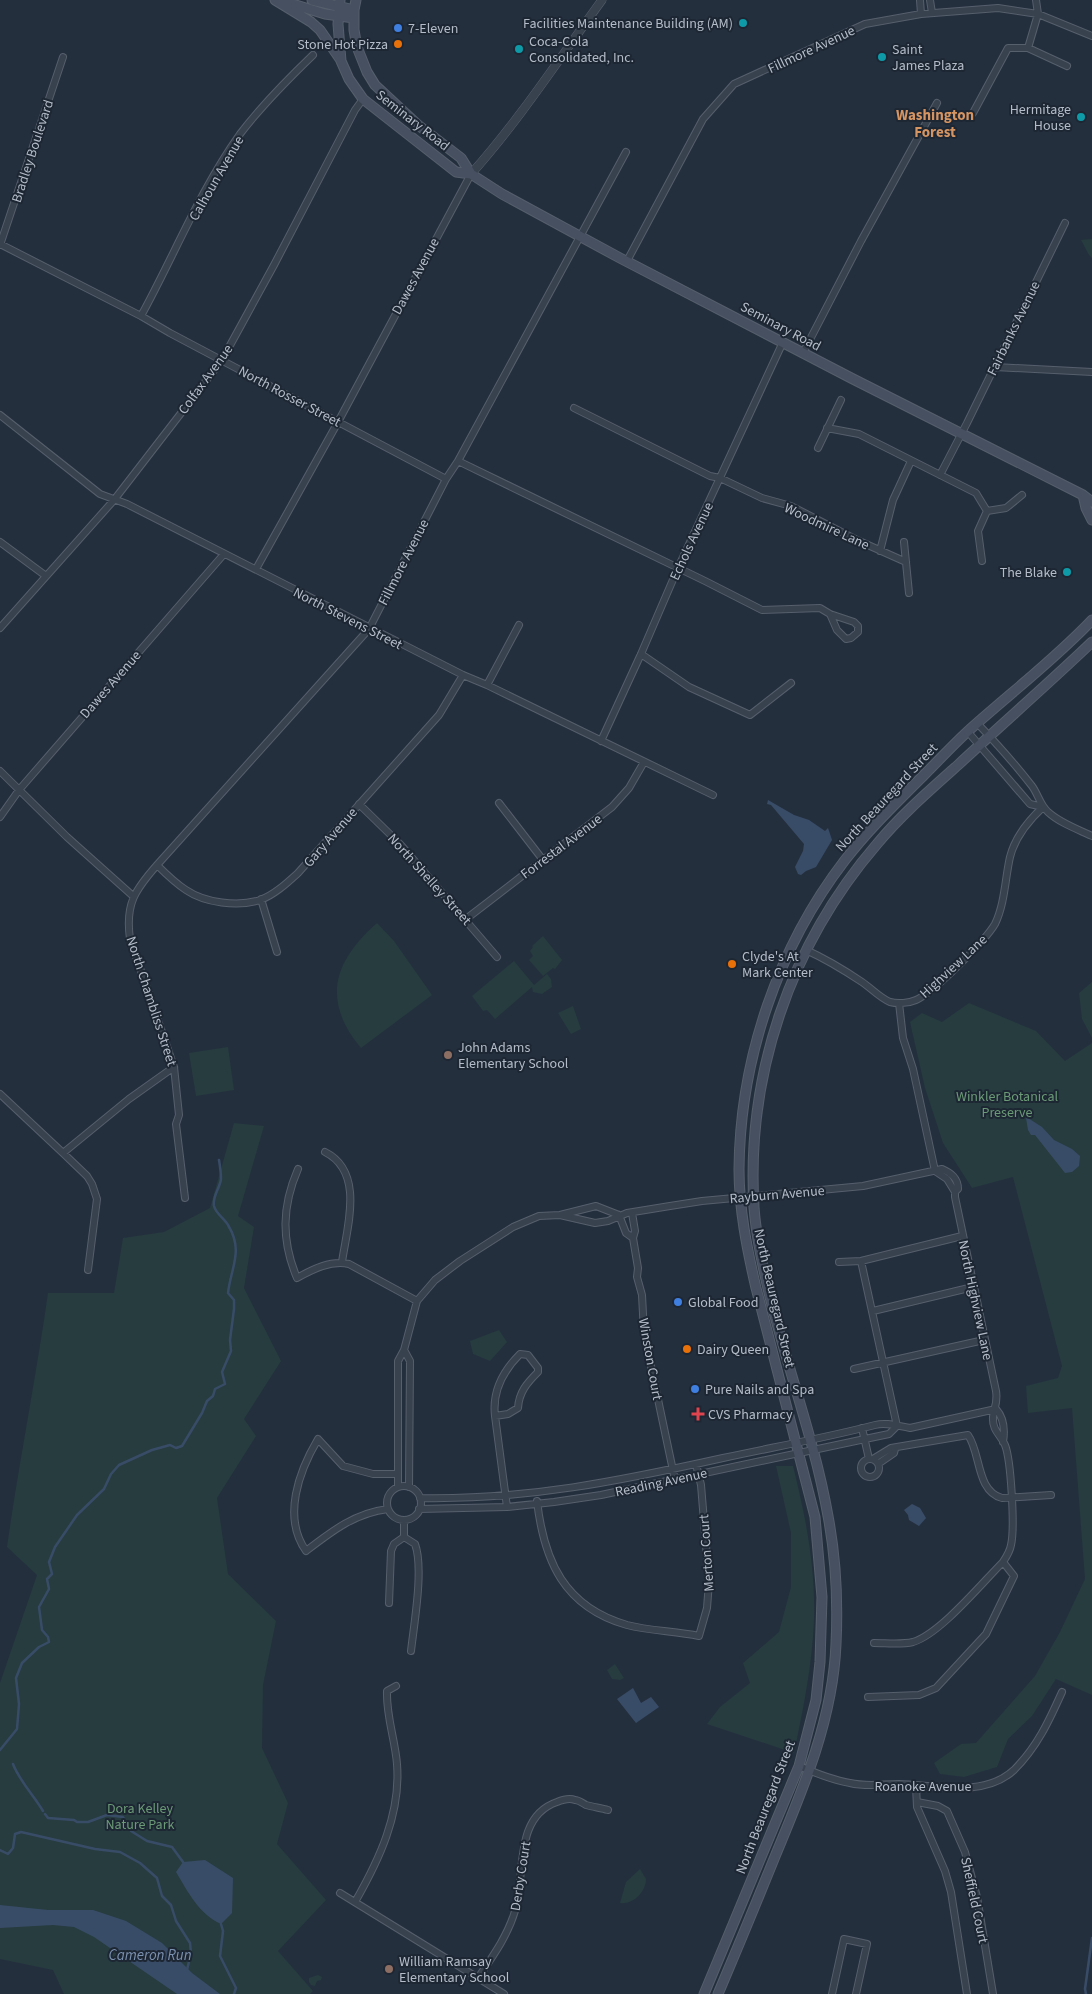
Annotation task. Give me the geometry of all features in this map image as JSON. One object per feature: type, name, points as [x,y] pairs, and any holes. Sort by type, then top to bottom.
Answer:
[{"type":"main road","points":[[275,0],[311,22],[330,43],[341,61]]},
{"type":"main road","points":[[282,0],[295,6],[339,8]]},
{"type":"main road","points":[[312,0],[354,14]]},
{"type":"main road","name":"Seminary Road","points":[[356,0],[354,14],[357,47],[367,72],[375,85],[418,125],[461,158],[471,174],[502,194],[626,261],[961,434],[1088,496],[1092,502]]},
{"type":"main road","name":"Seminary Road","points":[[339,8],[341,61],[349,78],[364,99],[456,172],[471,174]]},
{"type":"main road","points":[[1088,496],[1086,508],[1092,520]]},
{"type":"main road","name":"North Beauregard Street","points":[[704,1994],[799,1766],[816,1700],[820,1662],[822,1607],[818,1537],[799,1453],[747,1252],[740,1197],[740,1145],[747,1087],[763,1015],[784,965],[808,918],[844,861],[880,819],[968,732],[1089,622],[1092,616]]},
{"type":"main road","name":"North Beauregard Street","points":[[718,1994],[810,1770],[828,1707],[836,1644],[836,1597],[832,1538],[828,1513],[810,1439],[769,1291],[755,1213],[755,1145],[761,1083],[780,1010],[792,978],[806,950],[840,892],[875,846],[916,803],[1092,642]]},
{"type":"street","name":"Dawes Avenue","points":[[256,569],[338,422],[471,174],[508,131],[602,0]]},
{"type":"street","points":[[920,0],[922,14]]},
{"type":"street","points":[[930,0],[932,13]]},
{"type":"street","points":[[1028,48],[1038,14],[1036,0]]},
{"type":"street","name":"Fillmore Avenue","points":[[626,261],[703,118],[734,84],[865,24],[922,14],[998,8],[1038,14],[1092,36]]},
{"type":"street","points":[[972,113],[1008,48],[1028,48],[1067,66]]},
{"type":"street","name":"Calhoun Avenue","points":[[141,316],[186,228],[239,136],[264,105],[313,55]]},
{"type":"street","name":"Bradley Boulevard","points":[[0,244],[63,57]]},
{"type":"street","name":"Colfax Avenue","points":[[0,628],[114,500],[222,360],[270,274],[355,110],[364,99]]},
{"type":"street","points":[[803,353],[937,103]]},
{"type":"street","name":"Fillmore Avenue","points":[[133,896],[156,865],[369,629],[446,479],[458,461],[626,152]]},
{"type":"street","name":"Fairbanks Avenue","points":[[940,475],[1065,223]]},
{"type":"street","name":"North Rosser Street","points":[[0,244],[141,316],[446,479]]},
{"type":"street","name":"Echols Avenue","points":[[601,740],[678,568],[783,342]]},
{"type":"street","points":[[995,367],[1092,372]]},
{"type":"street","points":[[818,448],[841,400]]},
{"type":"street","name":"Woodmire Lane","points":[[574,408],[710,476],[720,478],[762,498],[791,506],[906,562]]},
{"type":"street","name":"North Stevens Street","points":[[0,415],[100,494],[126,504],[256,569],[463,676],[487,685],[713,795]]},
{"type":"street","points":[[827,428],[859,434],[976,493],[987,511]]},
{"type":"street","points":[[458,461],[762,610],[820,608],[830,614],[854,622],[858,626],[858,632],[851,638],[846,639],[837,630],[830,614]]},
{"type":"street","points":[[880,551],[893,500],[911,461]]},
{"type":"street","points":[[987,511],[1006,508],[1022,495]]},
{"type":"street","points":[[982,561],[978,531],[987,511]]},
{"type":"street","points":[[0,542],[46,576]]},
{"type":"street","points":[[904,542],[909,593]]},
{"type":"street","name":"Dawes Avenue","points":[[0,817],[19,790],[224,554]]},
{"type":"street","points":[[487,685],[519,625]]},
{"type":"street","points":[[641,654],[689,687],[750,715],[791,683]]},
{"type":"street","name":"Gary Avenue","points":[[156,865],[186,890],[201,897],[229,903],[261,900],[283,886],[298,873],[439,715],[463,676]]},
{"type":"street","points":[[978,724],[1034,788],[1043,807]]},
{"type":"street","points":[[968,732],[1030,804],[1043,807],[1059,820],[1092,836]]},
{"type":"street","name":"Forrestal Avenue","points":[[466,919],[622,798],[638,775],[644,762]]},
{"type":"street","points":[[0,771],[67,837],[133,896]]},
{"type":"street","name":"North Shelley Street","points":[[359,804],[401,845],[497,956]]},
{"type":"street","points":[[499,804],[543,860]]},
{"type":"street","name":"Highview Lane","points":[[899,1003],[917,1000],[932,989],[979,945],[991,930],[1000,911],[1011,856],[1018,838],[1026,825],[1043,807]]},
{"type":"street","name":"North Chambliss Street","points":[[133,896],[128,914],[130,939],[174,1067],[179,1115],[176,1124],[185,1198]]},
{"type":"street","points":[[261,900],[277,952]]},
{"type":"street","points":[[806,950],[848,973],[890,1002],[899,1003],[903,1038],[913,1069],[935,1171]]},
{"type":"street","points":[[63,1153],[122,1105],[174,1067]]},
{"type":"street","points":[[0,1094],[87,1176],[95,1191],[96,1206],[88,1270]]},
{"type":"street","points":[[325,1152],[340,1164],[349,1183],[351,1196],[342,1262]]},
{"type":"street","points":[[298,1169],[288,1198],[285,1222],[288,1251],[297,1278],[320,1267],[342,1262],[417,1301]]},
{"type":"street","name":"Rayburn Avenue","points":[[560,1215],[595,1223],[619,1215],[702,1201],[863,1186],[935,1171]]},
{"type":"street","name":"North Highview Lane","points":[[935,1171],[947,1179],[955,1192],[962,1236],[996,1391],[996,1409],[1001,1415],[1005,1432],[1004,1442],[1011,1498],[1012,1542],[1003,1562]]},
{"type":"street","name":"Rayburn Avenue","points":[[398,1487],[398,1361],[404,1350],[417,1301],[449,1268],[513,1227],[539,1216],[560,1215],[596,1206],[619,1215]]},
{"type":"street","name":"Winston Court","points":[[632,1213],[635,1231],[633,1238],[638,1268],[637,1277],[642,1295],[644,1333],[675,1480]]},
{"type":"street","name":"Winston Court","points":[[619,1215],[626,1233],[633,1238]]},
{"type":"street","points":[[839,1262],[861,1260],[962,1236]]},
{"type":"street","points":[[861,1260],[897,1426]]},
{"type":"street","points":[[873,1311],[974,1287]]},
{"type":"street","points":[[854,1369],[984,1340]]},
{"type":"street","name":"Rayburn Avenue","points":[[404,1350],[410,1361],[409,1487]]},
{"type":"street","points":[[494,1416],[508,1414],[518,1408],[520,1395],[525,1385],[538,1372],[538,1368],[528,1355],[520,1354],[513,1361],[497,1386],[494,1399],[494,1416],[507,1506]]},
{"type":"street","name":"Reading Avenue","points":[[420,1498],[506,1496],[584,1487],[672,1470],[886,1422],[910,1428],[996,1409]]},
{"type":"street","name":"Reading Avenue","points":[[420,1509],[538,1504],[601,1495],[889,1434],[897,1426]]},
{"type":"street","points":[[862,1428],[873,1461],[894,1453],[895,1449],[968,1435],[986,1484],[997,1497],[1011,1498],[1051,1495]]},
{"type":"street","points":[[388,1509],[372,1511],[337,1527],[306,1551],[300,1542],[294,1523],[295,1504],[300,1479],[318,1439],[343,1466],[373,1474],[398,1474]]},
{"type":"street","name":"Merton Court","points":[[537,1493],[545,1549],[565,1585],[584,1604],[605,1616],[628,1625],[699,1636],[708,1608],[709,1582],[699,1474],[696,1464]]},
{"type":"street","points":[[398,1487],[409,1487],[414,1489],[420,1498],[420,1509],[414,1517],[404,1520],[394,1517],[388,1509],[387,1498],[398,1487]]},
{"type":"street","points":[[404,1520],[404,1537]]},
{"type":"street","points":[[390,1602],[391,1551],[394,1544],[404,1537]]},
{"type":"street","points":[[404,1537],[415,1544],[417,1550],[418,1575],[412,1651]]},
{"type":"street","points":[[868,1697],[919,1695],[936,1688],[986,1634],[1014,1576],[1003,1562],[951,1615],[926,1637],[911,1642],[874,1643]]},
{"type":"street","points":[[355,1902],[383,1848],[392,1813],[397,1764],[386,1698],[387,1691],[396,1686]]},
{"type":"street","name":"Roanoke Avenue","points":[[799,1766],[848,1783],[867,1786],[896,1784],[961,1788],[978,1786],[995,1781],[1013,1771],[1040,1740],[1062,1692]]},
{"type":"street","name":"Sheffield Court","points":[[916,1786],[917,1807],[945,1871],[951,1892],[967,1994]]},
{"type":"street","name":"Derby Court","points":[[478,1978],[509,1930],[516,1909],[525,1840],[529,1827],[537,1814],[549,1805],[575,1799],[584,1804],[608,1810]]},
{"type":"street","name":"Sheffield Court","points":[[917,1802],[938,1806],[947,1811],[965,1852],[977,1896],[993,1994]]},
{"type":"street","points":[[340,1893],[504,1994]]},
{"type":"street","points":[[832,1994],[844,1939],[867,1944],[856,1994]]},
{"type":"green space","points":[[1092,239],[1092,258],[1081,240]]},
{"type":"green space","points":[[377,923],[394,941],[432,995],[361,1048],[348,1030],[341,1014],[337,997],[338,982],[342,967],[351,952],[362,937]]},
{"type":"green space","points":[[543,936],[562,960],[555,969],[553,968],[543,976],[529,960],[533,956],[530,951],[532,946]]},
{"type":"green space","points":[[514,961],[534,985],[547,974],[551,979],[552,987],[542,994],[533,992],[532,987],[495,1019],[487,1010],[483,1011],[472,996]]},
{"type":"green space","points":[[1092,982],[1092,1038],[1082,1019],[1079,993]]},
{"type":"green space","name":"Winkler Botanical Preserve","points":[[969,1003],[1036,1031],[1065,1061],[1092,1043],[1092,1695],[1056,1679],[1032,1716],[1008,1739],[997,1767],[964,1777],[940,1774],[934,1763],[961,1744],[976,1743],[1035,1676],[1060,1632],[1085,1579],[1072,1408],[1028,1413],[1026,1386],[1058,1378],[1062,1366],[1013,1177],[972,1188],[943,1143],[925,1088],[910,1022],[922,1013],[942,1022]]},
{"type":"green space","points":[[573,1006],[581,1029],[571,1034],[558,1013]]},
{"type":"green space","points":[[228,1047],[234,1090],[196,1096],[189,1053]]},
{"type":"green space","name":"Dora Kelley Nature Park","points":[[234,1123],[264,1126],[238,1216],[254,1227],[244,1288],[281,1361],[244,1419],[256,1436],[217,1498],[228,1574],[276,1621],[263,1685],[262,1748],[288,1803],[277,1844],[326,1900],[278,1951],[313,1991],[310,1994],[64,1994],[53,1970],[0,1959],[0,1683],[37,1575],[7,1547],[48,1293],[114,1293],[123,1238],[164,1232],[210,1208]]},
{"type":"green space","points":[[499,1330],[507,1342],[490,1361],[473,1354],[470,1341]]},
{"type":"green space","points":[[776,1466],[793,1466],[807,1529],[813,1572],[814,1615],[810,1666],[794,1753],[707,1724],[720,1707],[750,1683],[743,1663],[779,1632],[791,1587],[791,1533]]},
{"type":"green space","points":[[615,1664],[624,1678],[620,1680],[612,1679],[607,1670]]},
{"type":"green space","points":[[640,1869],[646,1879],[644,1889],[634,1900],[620,1903],[626,1882]]},
{"type":"green space","points":[[318,1975],[322,1977],[321,1980],[317,1981],[315,1986],[311,1985],[309,1978]]},
{"type":"water","points":[[768,800],[794,815],[809,820],[825,831],[828,828],[832,840],[816,867],[801,875],[798,874],[795,867],[803,851],[804,844],[771,805],[767,804]]},
{"type":"water","points":[[1026,1118],[1042,1127],[1054,1140],[1072,1149],[1080,1156],[1079,1166],[1072,1172],[1065,1173],[1035,1135],[1031,1135]]},
{"type":"water","points":[[912,1504],[920,1508],[926,1518],[919,1526],[909,1520],[904,1510]]},
{"type":"water","points":[[633,1688],[641,1703],[651,1697],[659,1707],[636,1723],[617,1699]]},
{"type":"water","points":[[205,1860],[233,1878],[232,1913],[221,1924],[213,1920],[200,1908],[176,1872],[183,1862]]},
{"type":"water","name":"Cameron Run","points":[[0,1905],[48,1910],[93,1910],[126,1921],[162,1943],[192,1973],[220,1994],[177,1994],[94,1937],[74,1927],[53,1925],[0,1928]]},
{"type":"waterway","points":[[0,1750],[17,1729],[19,1704],[16,1678],[22,1663],[39,1647],[49,1642],[48,1637],[42,1630],[39,1607],[49,1589],[47,1579],[52,1574],[49,1562],[55,1547],[77,1515],[104,1489],[111,1474],[119,1465],[152,1450],[170,1445],[176,1448],[182,1446],[207,1401],[213,1396],[215,1389],[225,1384],[222,1372],[231,1351],[230,1340],[234,1309],[234,1300],[228,1293],[236,1251],[233,1234],[214,1206],[214,1199],[221,1179],[219,1160]]},
{"type":"waterway","points":[[13,1764],[19,1777],[43,1811]]},
{"type":"waterway","points":[[45,1814],[48,1818],[74,1820],[77,1822],[88,1822],[107,1815],[123,1817],[131,1831],[147,1841],[172,1847],[183,1862]]},
{"type":"waterway","points":[[0,1850],[8,1854],[13,1848],[15,1834],[21,1832],[95,1849],[120,1852],[140,1863],[157,1878],[162,1896],[171,1905],[176,1921],[190,1943],[191,1953],[187,1970]]},
{"type":"waterway","points":[[221,1924],[223,1931],[220,1956],[236,1988],[234,1994]]},
{"type":"waterway","points":[[1086,1994],[1085,1989],[1092,1938]]},
{"type":"place","name":"Facilities Maintenance Building (AM)","points":[[743,23]]},
{"type":"place","name":"7-Eleven","points":[[398,28]]},
{"type":"place","name":"Stone Hot Pizza","points":[[398,44]]},
{"type":"place","name":"Coca-Cola Consolidated, Inc.","points":[[519,49]]},
{"type":"place","name":"Saint James Plaza","points":[[882,57]]},
{"type":"place","name":"Hermitage House","points":[[1081,117]]},
{"type":"place","name":"The Blake","points":[[1067,572]]},
{"type":"place","name":"Clyde's At Mark Center","points":[[732,964]]},
{"type":"place","name":"John Adams Elementary School","points":[[448,1055]]},
{"type":"place","name":"Global Food","points":[[678,1302]]},
{"type":"place","name":"Dairy Queen","points":[[687,1349]]},
{"type":"place","name":"Pure Nails and Spa","points":[[695,1389]]},
{"type":"place","name":"CVS Pharmacy","points":[[698,1414]]},
{"type":"place","name":"William Ramsay Elementary School","points":[[389,1969]]},
{"type":"district","name":"Washington Forest","points":[[935,124]]}]
